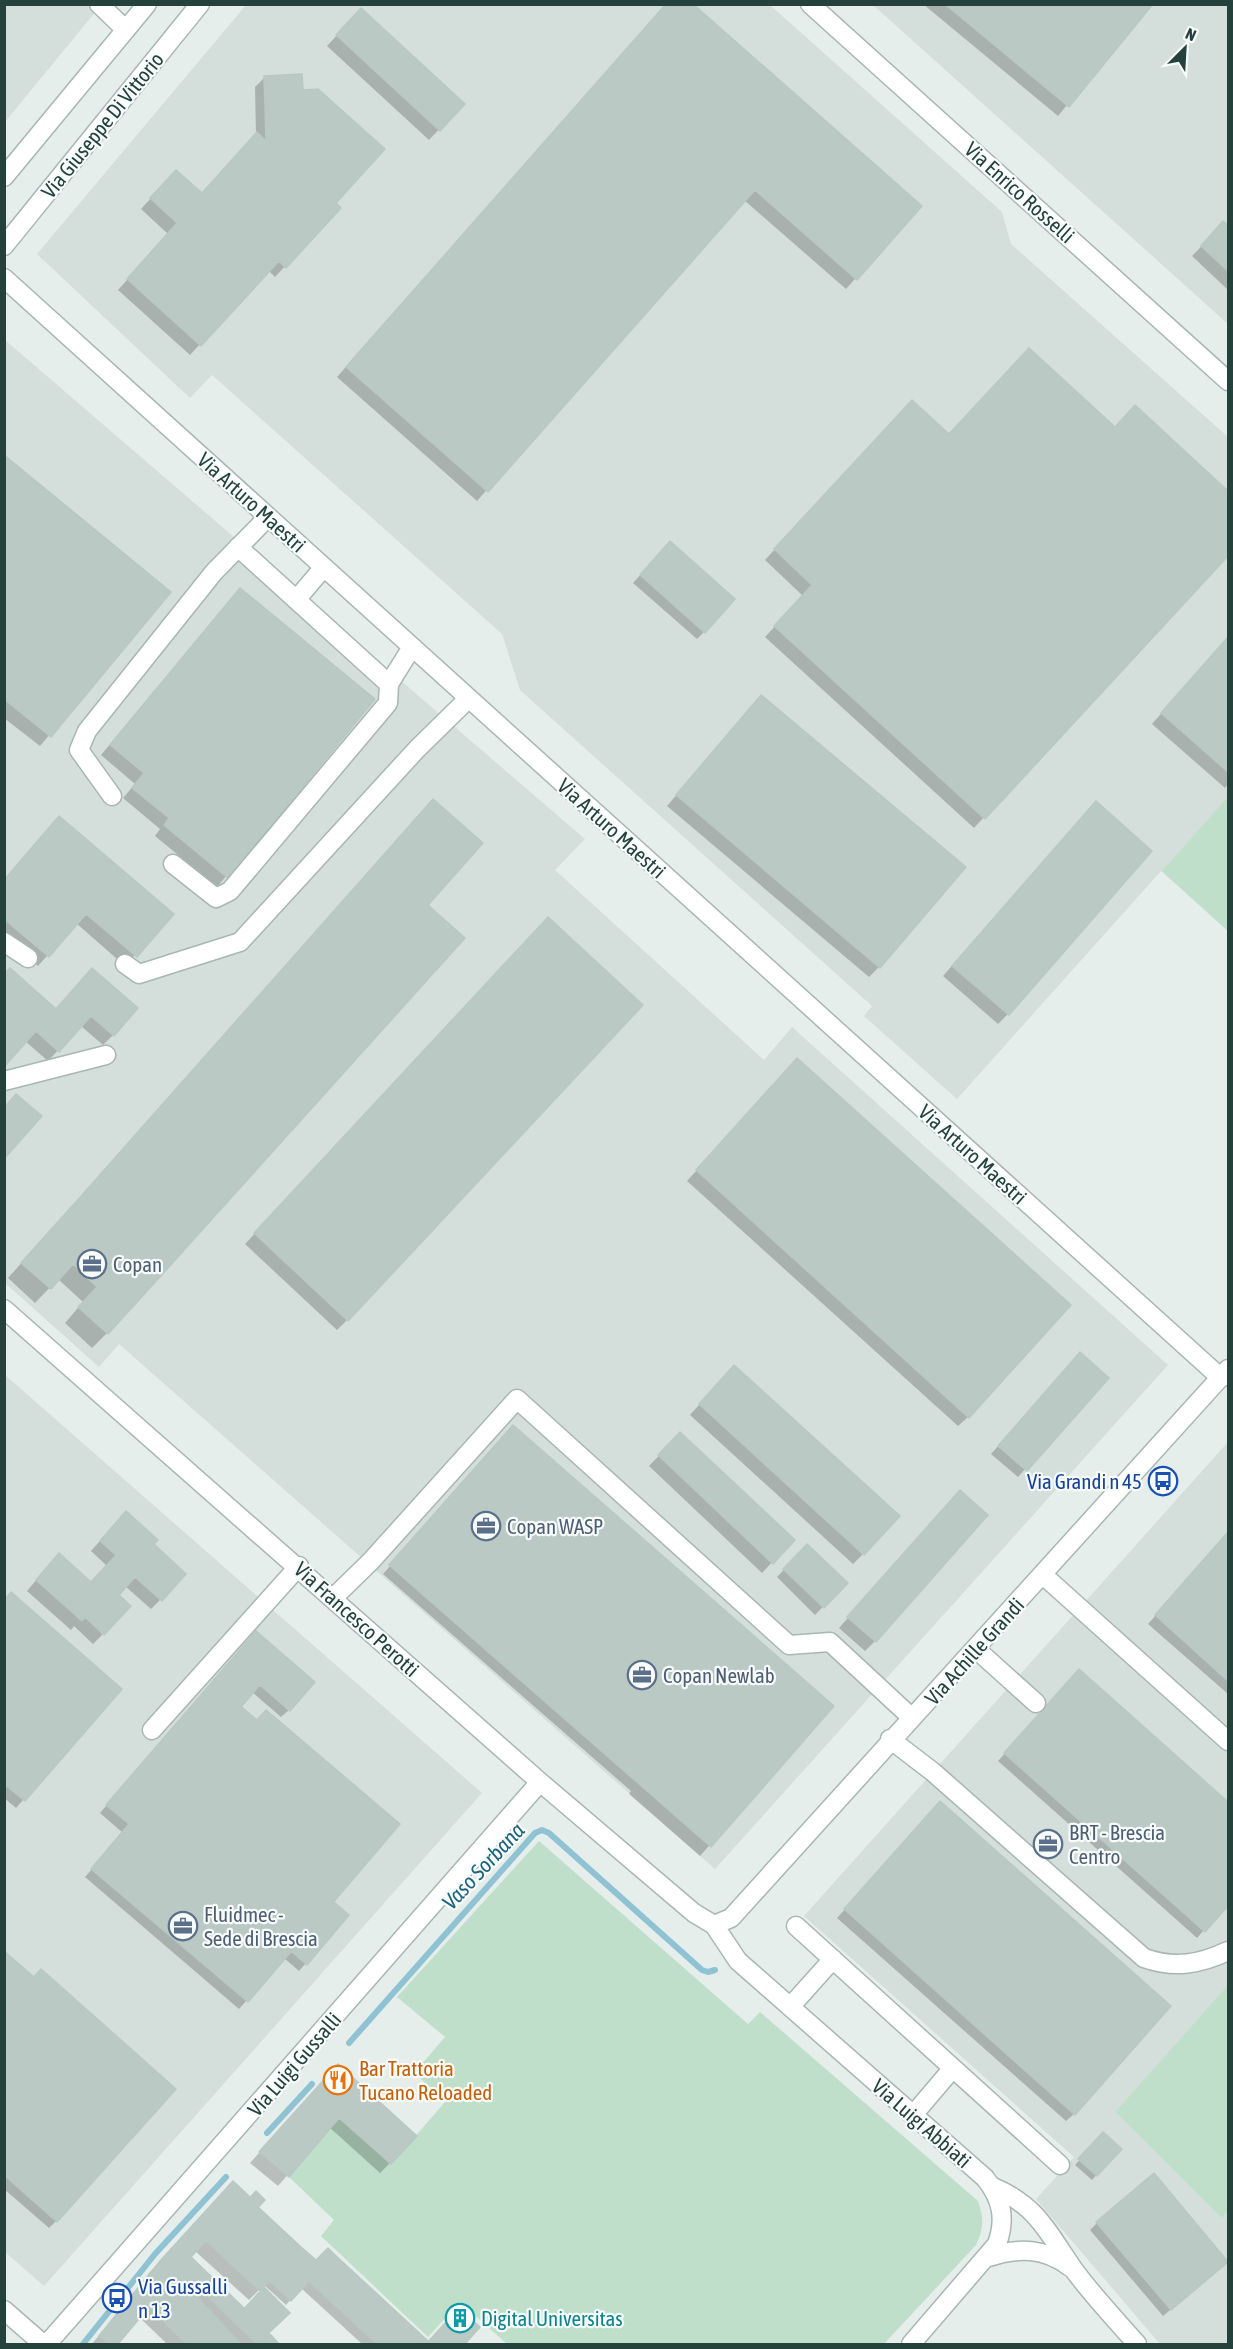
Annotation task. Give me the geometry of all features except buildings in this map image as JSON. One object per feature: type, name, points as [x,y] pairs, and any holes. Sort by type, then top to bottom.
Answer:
[{"type":"street","points":[[99,4],[126,30]]},
{"type":"street","name":"Via Giuseppe Di Vittorio","points":[[4,177],[147,4]]},
{"type":"street","name":"Via Giuseppe Di Vittorio","points":[[4,246],[200,4]]},
{"type":"street","name":"Via Enrico Rosselli","points":[[810,4],[1228,381]]},
{"type":"street","name":"Via Arturo Maestri","points":[[4,278],[468,699],[1225,1373]]},
{"type":"street","points":[[112,796],[79,750],[87,731],[214,572],[268,517]]},
{"type":"street","points":[[238,548],[389,684]]},
{"type":"street","points":[[296,600],[324,567]]},
{"type":"street","points":[[173,864],[216,898],[230,891],[388,703],[389,684],[412,647]]},
{"type":"street","points":[[125,964],[139,974],[240,942],[417,749],[468,699]]},
{"type":"street","points":[[4,942],[28,958]]},
{"type":"street","points":[[4,1081],[106,1054]]},
{"type":"street","name":"Via Francesco Perotti","points":[[4,1309],[299,1566],[540,1782],[694,1913],[714,1925]]},
{"type":"street","name":"Via Achille Grandi","points":[[714,1925],[731,1918],[890,1739],[976,1649],[1225,1373]]},
{"type":"street","points":[[333,1598],[371,1561],[517,1399],[789,1645],[830,1642],[912,1718]]},
{"type":"street","points":[[152,1730],[299,1566]]},
{"type":"street","points":[[1043,1575],[1228,1741]]},
{"type":"street","points":[[976,1649],[1036,1703]]},
{"type":"street","points":[[890,1739],[933,1772],[1144,1958],[1159,1963],[1187,1965],[1207,1961],[1228,1950]]},
{"type":"street","name":"Via Luigi Gussalli","points":[[45,2344],[540,1782]]},
{"type":"street","name":"Via Luigi Abbiati","points":[[714,1925],[738,1960],[790,2007],[993,2187],[1018,2199],[1037,2215],[1056,2240],[1074,2270]]},
{"type":"street","points":[[796,1926],[1060,2165]]},
{"type":"street","points":[[790,2007],[833,1959]]},
{"type":"street","points":[[913,2115],[953,2068]]},
{"type":"street","points":[[911,2344],[989,2257],[1002,2230],[1000,2200],[993,2187]]},
{"type":"street","points":[[989,2257],[1020,2249],[1035,2250],[1062,2261],[1074,2270],[1137,2344]]},
{"type":"street","points":[[4,2310],[45,2344]]},
{"type":"shaded area","points":[[5,5],[101,5],[5,122]]},
{"type":"shaded area","points":[[246,5],[770,5],[1002,212],[1011,244],[1228,437],[1228,931],[1161,871],[957,1099],[864,1016],[872,1006],[520,690],[502,634],[212,375],[190,398],[37,254]]},
{"type":"shaded area","points":[[873,5],[1228,5],[1228,324]]},
{"type":"shaded area","points":[[5,340],[585,839],[555,870],[764,1060],[792,1027],[1168,1365],[715,1869],[119,1344],[99,1367],[5,1283]]},
{"type":"shaded area","points":[[5,1375],[482,1793],[44,2286],[5,2252]]},
{"type":"shaded area","name":"BRT - Brescia Centro","points":[[1228,1442],[1228,1985],[1115,2112],[1221,2217],[1228,2210],[1228,2344],[1160,2344],[1036,2199],[1074,2157],[804,1916]]},
{"type":"green space","points":[[1228,797],[1228,931],[1162,871]]},
{"type":"green space","points":[[539,1841],[748,2024],[760,2012],[978,2201],[982,2223],[976,2245],[884,2344],[507,2344],[460,2302],[428,2337],[321,2236],[334,2220],[289,2177],[339,2118],[391,2164],[446,2101],[414,2073],[445,2037],[397,1997]]},
{"type":"green space","points":[[1228,1985],[1228,2210],[1222,2218],[1115,2112]]},
{"type":"waterway","name":"Vaso Sorbana","points":[[349,2043],[535,1833],[542,1830],[549,1833],[702,1970],[708,1972],[715,1970]]},
{"type":"waterway","name":"Vaso Sorbana","points":[[267,2133],[312,2084]]},
{"type":"waterway","name":"Vaso Sorbana","points":[[83,2344],[155,2254],[226,2177]]},
{"type":"place","name":"Copan","points":[[92,1264]]},
{"type":"place","name":"Via Grandi n 45","points":[[1163,1481]]},
{"type":"place","name":"Copan WASP","points":[[486,1526]]},
{"type":"place","name":"Copan Newlab","points":[[642,1675]]},
{"type":"place","name":"BRT - Brescia Centro","points":[[1048,1844]]},
{"type":"place","name":"Fluidmec - Sede di Brescia","points":[[183,1926]]},
{"type":"place","name":"Bar Trattoria Tucano Reloaded","points":[[338,2080]]},
{"type":"place","name":"Via Gussalli n 13","points":[[117,2298]]},
{"type":"place","name":"Digital Universitas","points":[[460,2318]]}]
